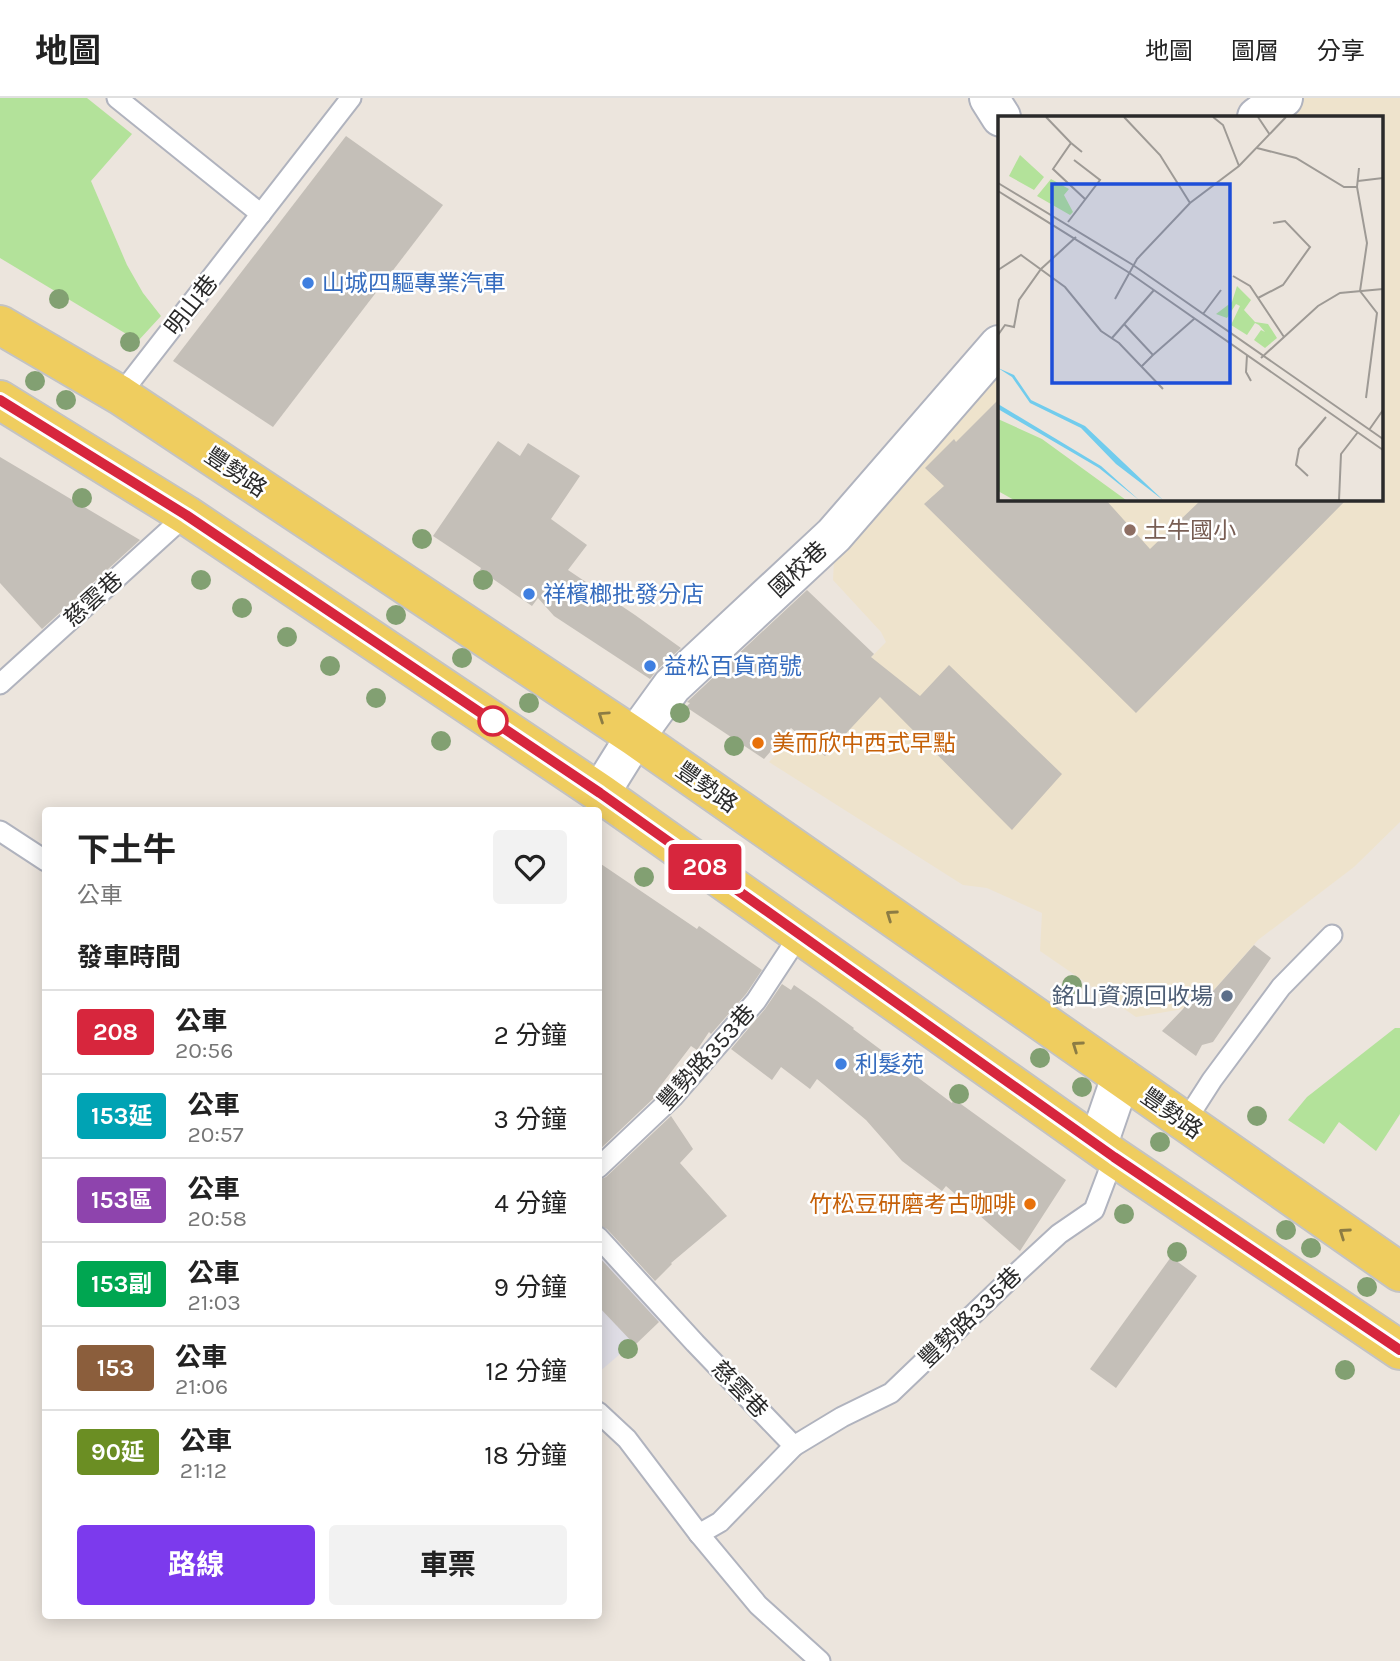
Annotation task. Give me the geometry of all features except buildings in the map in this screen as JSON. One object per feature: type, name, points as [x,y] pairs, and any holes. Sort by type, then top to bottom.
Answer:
[{"type":"main road","name":"豐勢路","points":[[0,325],[121,395],[635,737],[1400,1272]]},
{"type":"main road","points":[[0,400],[186,515],[594,801],[800,934],[1106,1150],[1400,1350]]},
{"type":"street","points":[[989,98],[1000,116]]},
{"type":"street","points":[[1258,116],[1283,98]]},
{"type":"street","name":"國校巷","points":[[594,801],[672,686],[834,535],[998,346]]},
{"type":"street","points":[[1106,1150],[1121,1077]]},
{"type":"lane","points":[[117,98],[261,214]]},
{"type":"lane","name":"明山巷","points":[[121,395],[351,98]]},
{"type":"lane","name":"慈雲巷","points":[[0,684],[186,515]]},
{"type":"lane","points":[[0,831],[42,858]]},
{"type":"lane","name":"豐勢路353巷","points":[[602,1164],[673,1097],[748,1011],[800,934]]},
{"type":"lane","points":[[1185,1122],[1212,1080],[1281,987],[1332,935]]},
{"type":"lane","name":"豐勢路335巷","points":[[793,1446],[842,1416],[891,1393],[1059,1234],[1094,1210],[1106,1150]]},
{"type":"lane","name":"慈雲巷","points":[[602,1241],[793,1446]]},
{"type":"lane","points":[[602,1416],[627,1439],[699,1534],[758,1605],[820,1661]]},
{"type":"lane","points":[[699,1534],[720,1522],[793,1446]]},
{"type":"shaded area","name":"土牛國小","points":[[1296,98],[1400,98],[1400,822],[1354,867],[1258,940],[1208,999],[1194,992],[1183,1009],[1136,1017],[1040,951],[1042,913],[987,888],[963,885],[769,762],[886,642],[881,632],[833,580],[834,561],[998,370],[998,500],[1382,500],[1382,116],[1273,116]]},
{"type":"shaded area","points":[[602,1257],[661,1319],[602,1369]]},
{"type":"green space","points":[[0,98],[87,98],[132,134],[91,181],[127,265],[143,293],[161,316],[138,341],[0,258]]},
{"type":"green space","points":[[1395,1028],[1400,1028],[1400,1114],[1376,1151],[1339,1122],[1324,1144],[1288,1120],[1307,1097]]},
{"type":"bus line","name":"208","points":[[0,400],[186,515],[600,793],[1114,1157],[1400,1350]]},
{"type":"place","name":"山城四驅專業汽車","points":[[308,283]]},
{"type":"place","name":"土牛國小","points":[[1130,530]]},
{"type":"place","name":"祥檳榔批發分店","points":[[529,594]]},
{"type":"place","name":"益松百貨商號","points":[[650,666]]},
{"type":"place","name":"美而欣中西式早點","points":[[758,743]]},
{"type":"place","name":"銘山資源回收場","points":[[1227,996]]},
{"type":"place","name":"利髮苑","points":[[841,1064]]},
{"type":"place","name":"竹松豆研磨考古咖啡","points":[[1030,1204]]}]
